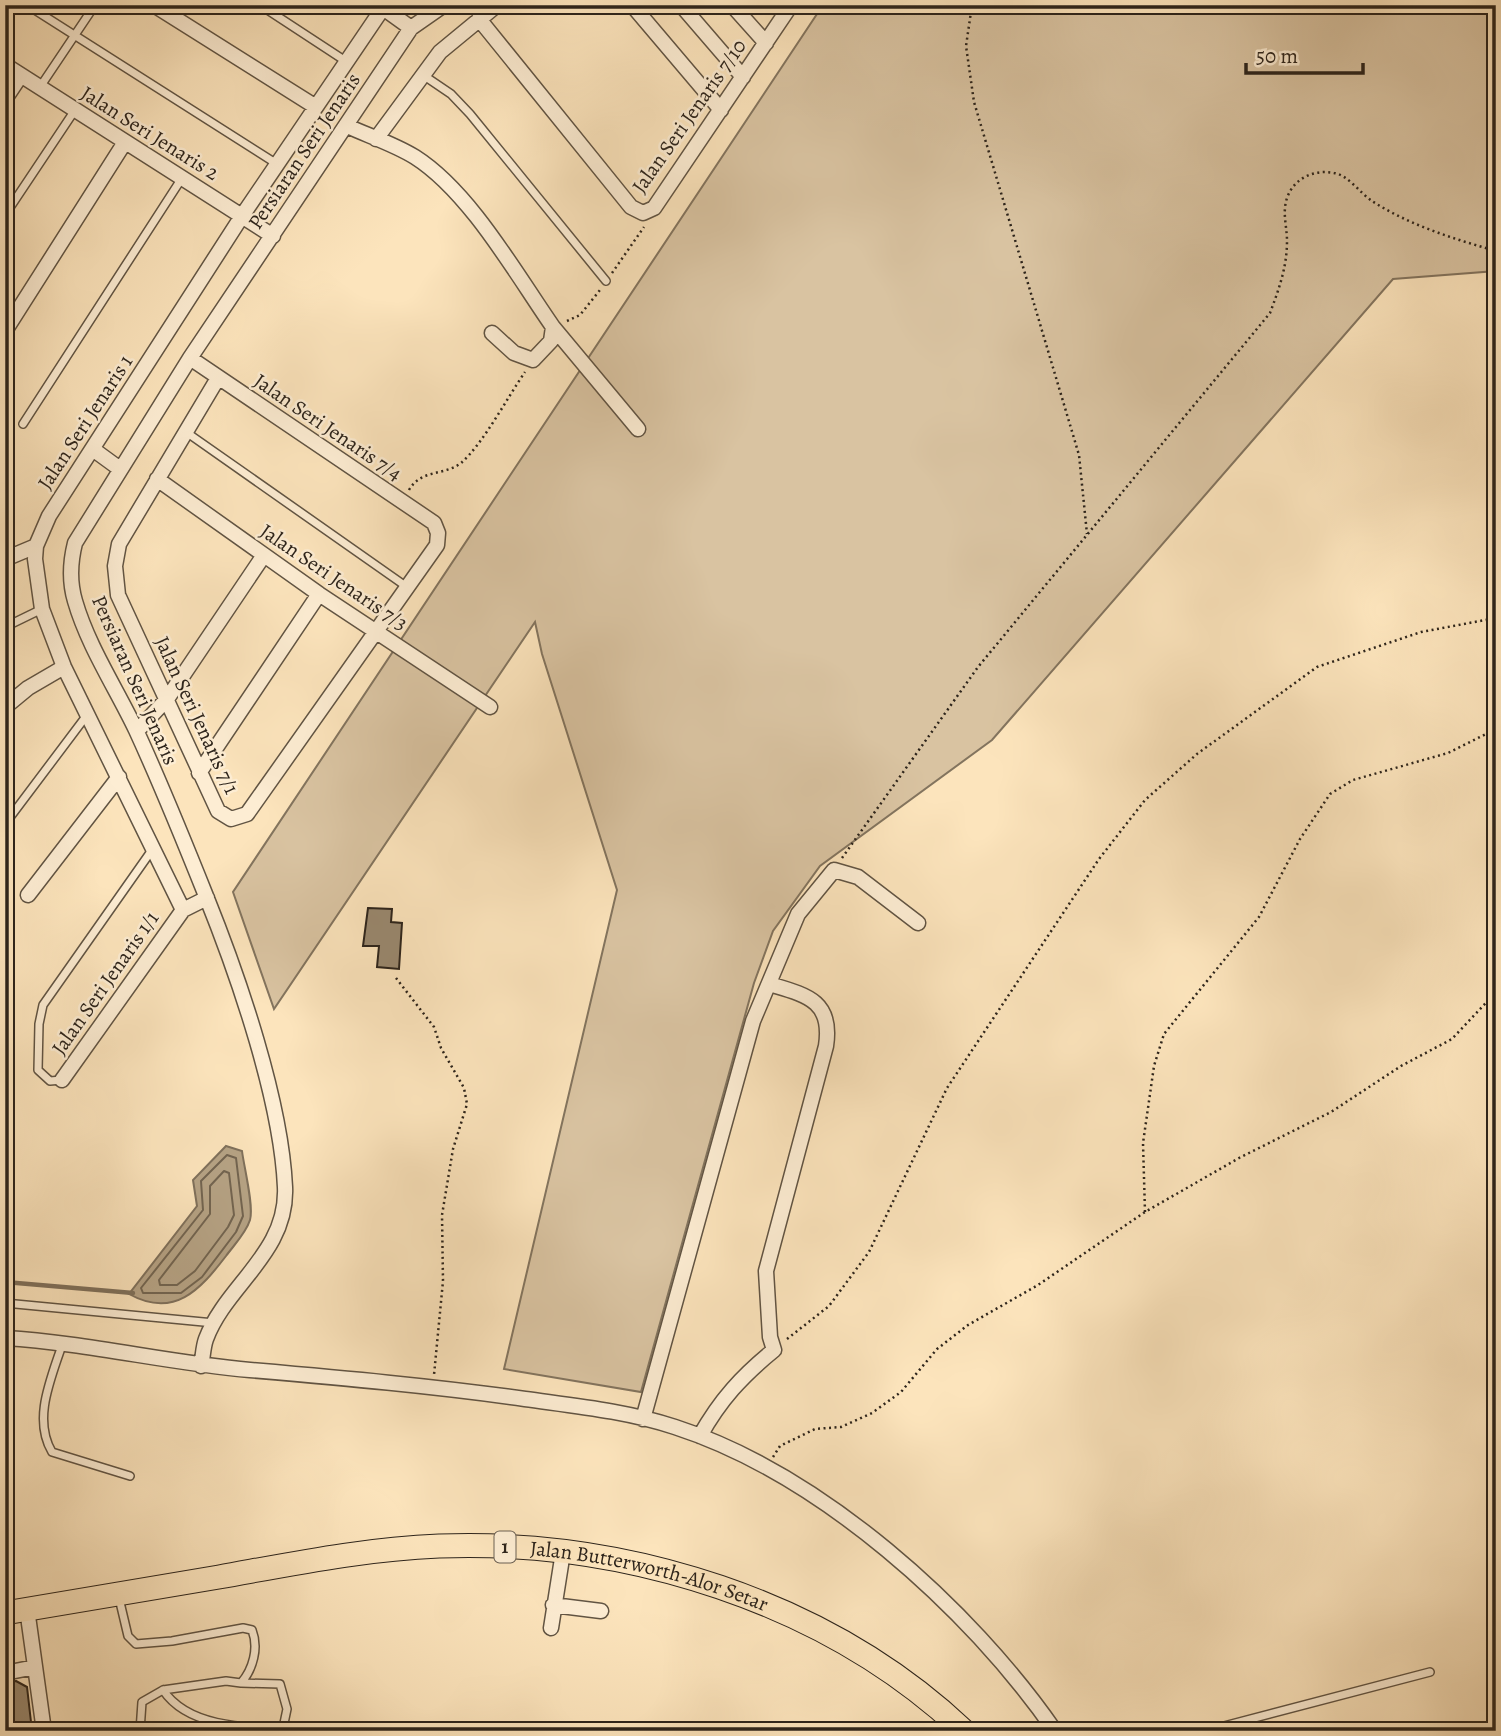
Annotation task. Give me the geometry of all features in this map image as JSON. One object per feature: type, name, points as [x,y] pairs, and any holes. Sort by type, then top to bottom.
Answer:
[{"type":"main road","name":"Jalan Butterworth-Alor Setar","points":[[16,1611],[369,1551],[451,1546],[563,1552],[668,1572],[714,1585],[795,1618],[888,1670],[964,1731]]},
{"type":"street","points":[[153,5],[316,107]]},
{"type":"street","points":[[382,6],[411,28],[444,5]]},
{"type":"street","points":[[376,139],[440,52],[497,5]]},
{"type":"street","points":[[632,5],[721,110]]},
{"type":"street","points":[[681,5],[743,77]]},
{"type":"street","points":[[732,5],[766,43]]},
{"type":"street","name":"Jalan Seri Jenaris 7/10","points":[[479,19],[631,207],[643,213],[654,208],[791,5]]},
{"type":"street","name":"Jalan Seri Jenaris 1","points":[[183,910],[64,667],[42,609],[35,576],[36,546],[49,516],[94,450],[242,216],[382,6]]},
{"type":"street","name":"Persiaran Seri Jenaris","points":[[201,1366],[206,1340],[214,1323],[275,1236],[285,1190],[276,1129],[253,1030],[207,898],[136,731],[75,603],[70,572],[75,543],[120,469],[190,358],[411,28]]},
{"type":"street","name":"Jalan Seri Jenaris 2","points":[[5,65],[272,236]]},
{"type":"street","points":[[5,99],[21,75]]},
{"type":"street","points":[[347,126],[414,156],[449,188],[483,226],[552,327],[638,429]]},
{"type":"street","points":[[5,331],[125,142]]},
{"type":"street","points":[[492,333],[514,353],[533,360],[551,341],[552,327]]},
{"type":"street","name":"Jalan Seri Jenaris 7/4","points":[[190,358],[434,523],[438,533]]},
{"type":"street","name":"Jalan Seri Jenaris 7/1","points":[[218,378],[118,544],[115,566],[118,595],[199,773],[222,816],[237,819],[247,814],[437,545],[438,533]]},
{"type":"street","points":[[94,450],[120,469]]},
{"type":"street","name":"Jalan Seri Jenaris 7/3","points":[[157,479],[319,594],[490,707]]},
{"type":"street","points":[[5,559],[36,546]]},
{"type":"street","points":[[136,731],[167,699],[264,555]]},
{"type":"street","points":[[199,773],[319,594]]},
{"type":"street","points":[[5,707],[27,688],[64,667]]},
{"type":"street","points":[[28,895],[119,777]]},
{"type":"street","points":[[643,1419],[746,1046],[798,914],[834,870],[858,877],[918,923]]},
{"type":"street","points":[[183,910],[207,898]]},
{"type":"street","name":"Jalan Seri Jenaris 1/1","points":[[62,1080],[183,910]]},
{"type":"street","points":[[700,1436],[718,1404],[743,1375],[774,1350],[770,1337],[766,1271],[828,1030],[825,1014],[816,1003],[804,995],[769,984]]},
{"type":"street","points":[[5,1338],[64,1342],[201,1366],[433,1386],[605,1410],[700,1436],[766,1469],[815,1498],[899,1560],[1000,1659],[1055,1731]]},
{"type":"street","points":[[551,1628],[563,1552]]},
{"type":"street","points":[[553,1605],[601,1611]]},
{"type":"street","points":[[16,1611],[35,1667],[44,1731]]},
{"type":"street","points":[[5,1673],[35,1667]]},
{"type":"lane","points":[[27,5],[277,164]]},
{"type":"lane","points":[[40,88],[95,5]]},
{"type":"lane","points":[[260,5],[347,62]]},
{"type":"lane","points":[[423,75],[451,94],[470,114],[606,281]]},
{"type":"lane","points":[[5,215],[75,110]]},
{"type":"lane","points":[[23,424],[182,178]]},
{"type":"lane","points":[[186,432],[407,587]]},
{"type":"lane","points":[[5,627],[42,609]]},
{"type":"lane","points":[[5,824],[87,715]]},
{"type":"lane","points":[[62,1080],[50,1081],[38,1070],[39,1024],[43,1005],[152,850]]},
{"type":"lane","points":[[5,1303],[214,1323]]},
{"type":"lane","points":[[64,1342],[48,1390],[42,1424],[45,1440],[52,1452],[130,1476]]},
{"type":"lane","points":[[117,1594],[128,1636],[136,1644],[172,1641],[243,1628],[252,1630],[255,1638],[253,1662],[241,1683]]},
{"type":"lane","points":[[1205,1731],[1430,1672]]},
{"type":"lane","points":[[140,1731],[142,1702],[163,1690],[226,1681],[280,1684],[287,1709],[283,1728],[254,1728],[192,1716],[173,1704],[163,1690]]},
{"type":"path","points":[[972,5],[966,46],[974,102],[1079,455],[1087,534]]},
{"type":"path","points":[[834,870],[978,667],[1270,313],[1285,271],[1287,239],[1284,211],[1288,196],[1299,180],[1318,172],[1337,173],[1373,201],[1418,224],[1496,251]]},
{"type":"path","points":[[402,502],[414,481],[459,464],[474,449],[533,360]]},
{"type":"path","points":[[774,1350],[829,1306],[869,1252],[947,1088],[1099,859],[1145,800],[1197,754],[1317,667],[1421,632],[1496,618]]},
{"type":"path","points":[[1145,1212],[1143,1143],[1154,1066],[1164,1034],[1259,917],[1300,839],[1330,794],[1353,780],[1448,753],[1496,729]]},
{"type":"path","points":[[396,978],[434,1027],[441,1048],[464,1088],[467,1104],[453,1149],[442,1215],[443,1281],[433,1386]]},
{"type":"path","points":[[766,1469],[780,1446],[815,1430],[841,1427],[872,1413],[901,1392],[937,1349],[968,1325],[1038,1285],[1145,1212],[1239,1158],[1331,1112],[1402,1066],[1452,1039],[1496,992]]},
{"type":"shaded area","points":[[823,5],[1496,5],[1496,271],[1393,279],[992,740],[820,866],[773,931],[754,983],[641,1392],[504,1369],[617,890],[542,654],[535,622],[274,1009],[233,892]]},
{"type":"water","points":[[226,1146],[242,1151],[251,1214],[243,1234],[206,1280],[185,1297],[173,1302],[159,1303],[145,1301],[129,1294],[197,1206],[193,1180]]},
{"type":"building","points":[[368,908],[392,909],[391,922],[402,923],[399,969],[377,967],[379,946],[363,946]]},
{"type":"building","points":[[16,1681],[27,1687],[31,1722],[5,1725],[5,1682]]},
{"type":"waterway","points":[[5,1282],[133,1293]]}]
